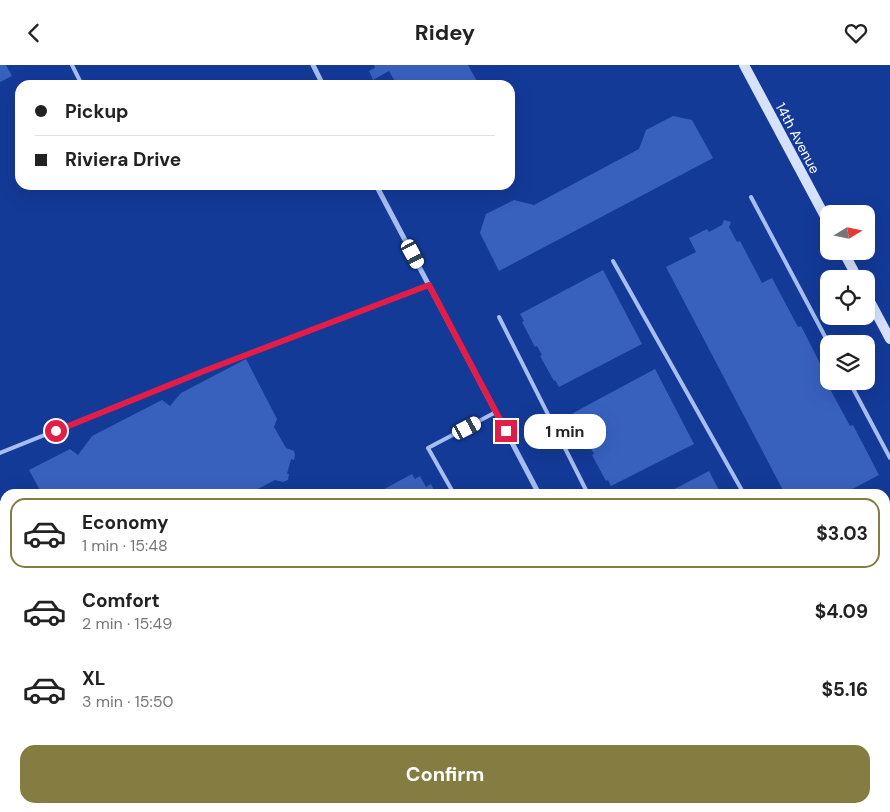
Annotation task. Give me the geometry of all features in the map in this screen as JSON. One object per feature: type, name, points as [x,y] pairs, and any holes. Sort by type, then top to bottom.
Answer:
[{"type":"main road","name":"14th Avenue","points":[[744,65],[820,207]]},
{"type":"main road","points":[[875,311],[890,339]]},
{"type":"street","points":[[313,65],[321,80]]},
{"type":"street","points":[[379,190],[536,489]]},
{"type":"lane","points":[[72,65],[80,80]]},
{"type":"lane","points":[[751,197],[824,335]]},
{"type":"lane","points":[[613,261],[741,489]]},
{"type":"lane","points":[[0,453],[204,371],[429,285]]},
{"type":"lane","points":[[499,317],[585,489]]},
{"type":"lane","points":[[854,390],[890,458]]},
{"type":"lane","points":[[451,489],[428,448],[496,412]]},
{"type":"building","points":[[0,65],[6,65],[12,76],[0,82]]},
{"type":"building","points":[[374,65],[468,65],[476,80],[394,80],[389,71],[373,80],[369,71],[375,68]]},
{"type":"building","points":[[673,116],[692,120],[713,158],[499,271],[480,233],[486,214],[514,200],[534,205],[639,149],[646,130]]},
{"type":"building","points":[[724,220],[731,222],[729,227],[737,242],[740,241],[762,283],[772,278],[798,327],[801,326],[820,363],[820,390],[830,390],[850,426],[853,425],[879,475],[852,489],[782,489],[666,267],[696,252],[689,238],[707,229],[709,232],[722,225]]},
{"type":"building","points":[[603,270],[642,344],[559,387],[540,356],[542,355],[537,346],[535,347],[520,314]]},
{"type":"building","points":[[246,359],[277,419],[274,427],[286,448],[294,451],[294,460],[291,459],[287,474],[289,474],[288,480],[283,482],[275,480],[258,489],[39,489],[29,470],[70,449],[78,455],[92,436],[162,400],[170,406],[181,393]]},
{"type":"building","points":[[655,369],[694,444],[611,486],[608,480],[606,481],[592,455],[594,454],[590,446],[588,447],[574,420],[576,419],[573,413]]},
{"type":"building","points":[[709,471],[718,489],[675,489]]},
{"type":"building","points":[[412,474],[415,479],[420,476],[426,487],[431,484],[434,489],[384,489]]},
{"type":"route","points":[[56,431],[204,371],[429,285],[506,431]]}]
